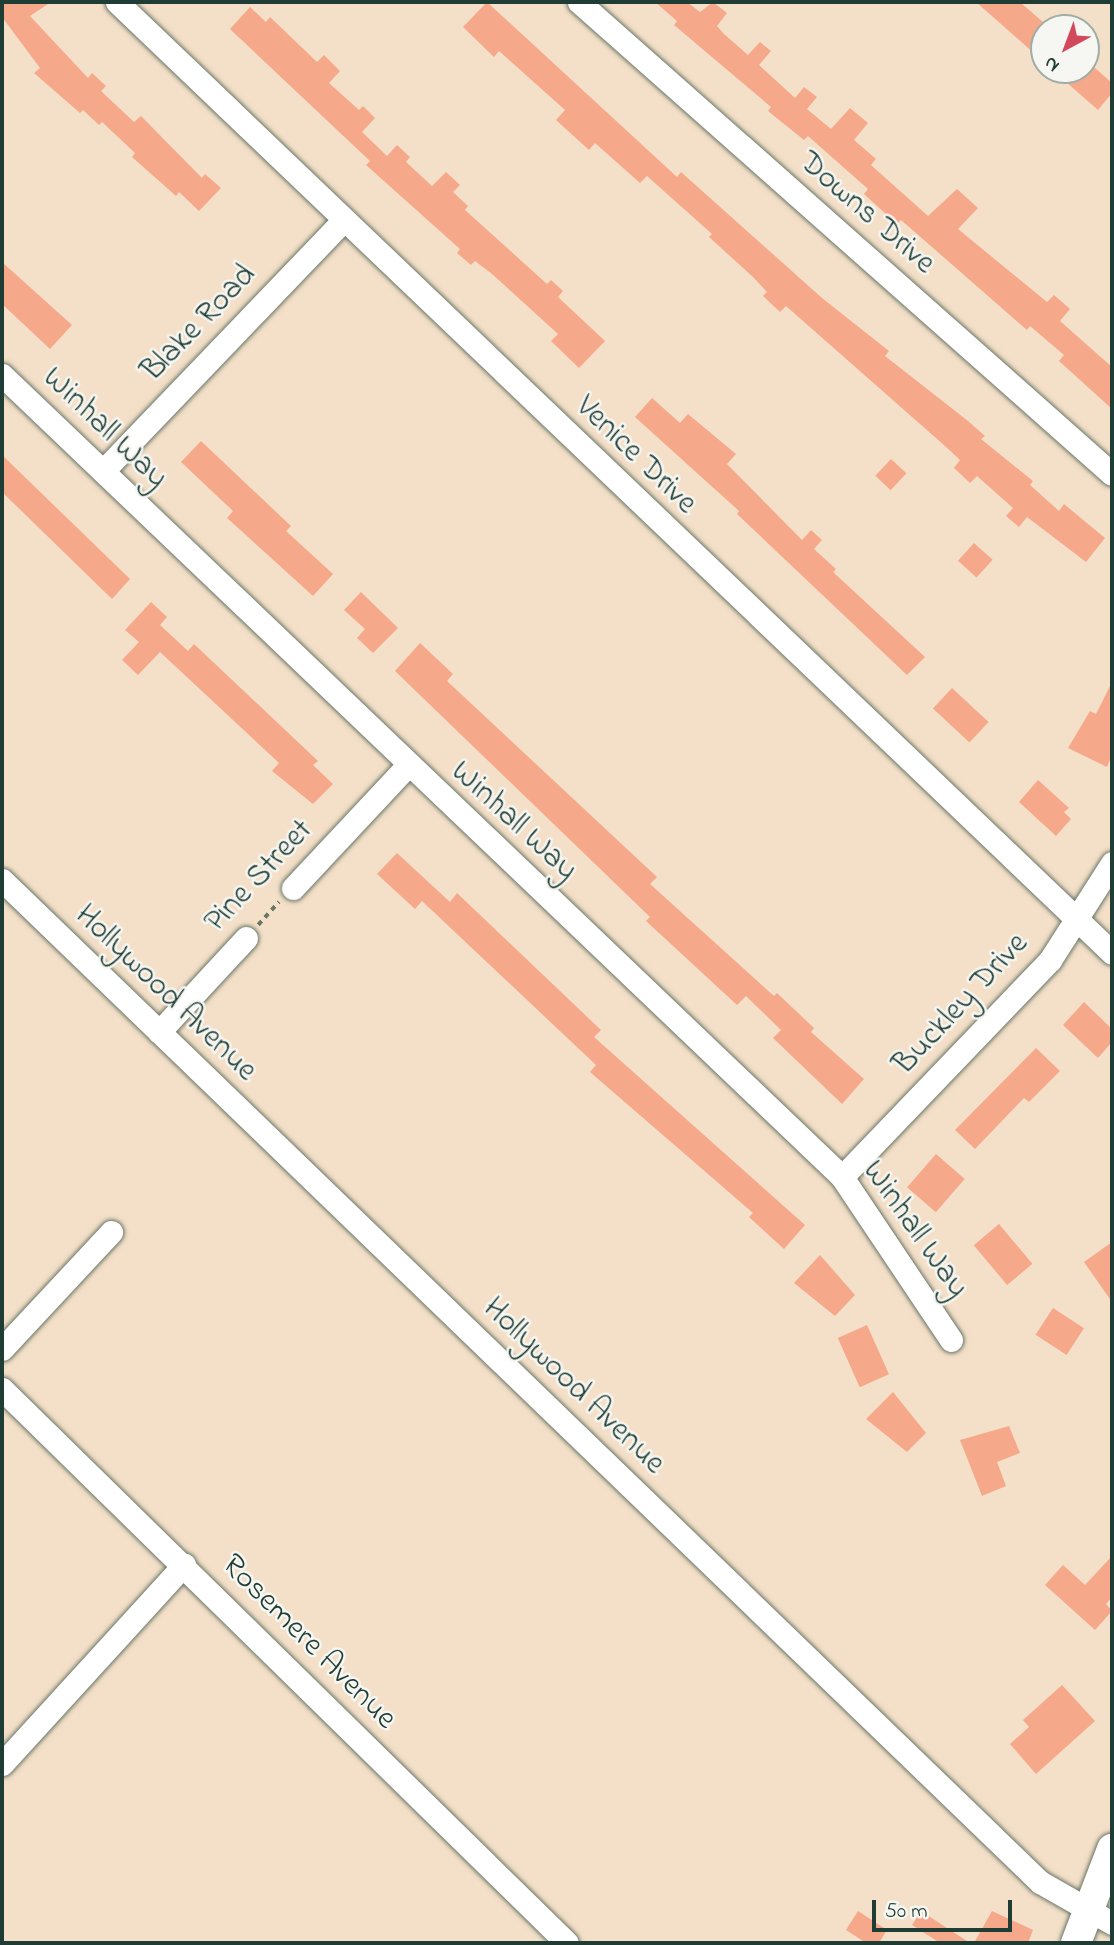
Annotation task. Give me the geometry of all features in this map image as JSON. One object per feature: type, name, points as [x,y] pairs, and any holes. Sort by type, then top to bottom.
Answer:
[{"type":"main road","points":[[1076,1943],[1099,1918],[1112,1849]]},
{"type":"street","name":"Venice Drive","points":[[117,2],[343,221],[1112,953]]},
{"type":"street","name":"Downs Drive","points":[[579,2],[1112,474]]},
{"type":"street","name":"Blake Road","points":[[103,471],[343,221]]},
{"type":"street","name":"Winhall Way","points":[[2,375],[842,1177],[951,1340]]},
{"type":"street","name":"Pine Street","points":[[293,888],[408,765]]},
{"type":"street","name":"Buckley Drive","points":[[842,1177],[1050,960],[1078,922],[1112,863]]},
{"type":"street","name":"Hollywood Avenue","points":[[2,880],[1030,1873],[1099,1918]]},
{"type":"street","name":"Pine Street","points":[[159,1031],[246,938]]},
{"type":"street","points":[[2,1349],[111,1232]]},
{"type":"street","name":"Rosemere Avenue","points":[[2,1388],[567,1943]]},
{"type":"street","points":[[2,1764],[184,1565]]},
{"type":"path","name":"Pine Street","points":[[246,938],[293,888]]},
{"type":"building","points":[[2,2],[51,2],[30,16],[88,78],[92,73],[106,86],[101,91],[134,122],[141,116],[202,178],[205,174],[221,188],[199,211],[179,192],[176,196],[132,157],[135,153],[102,122],[99,125],[83,110],[80,113],[34,73],[40,68],[2,17]]},
{"type":"building","points":[[487,2],[677,177],[681,172],[822,298],[889,351],[885,356],[985,436],[981,439],[1033,481],[1030,485],[1059,511],[1064,504],[1105,538],[1086,562],[1027,517],[1019,527],[1006,516],[1013,508],[977,476],[970,483],[954,468],[960,460],[945,446],[786,306],[780,312],[763,296],[767,292],[753,277],[709,237],[712,234],[647,176],[640,183],[595,143],[589,150],[556,120],[565,110],[499,51],[494,57],[463,27]]},
{"type":"building","points":[[655,2],[687,2],[700,12],[713,2],[727,13],[717,26],[724,34],[748,55],[760,42],[771,51],[759,65],[795,98],[804,87],[817,97],[807,109],[831,129],[850,108],[868,123],[854,140],[876,159],[871,165],[928,216],[957,189],[978,208],[958,229],[1047,302],[1054,295],[1070,309],[1060,321],[1112,367],[1112,409],[1059,361],[1064,355],[1030,326],[1027,330],[901,220],[897,224],[864,194],[868,189],[808,136],[804,140],[768,111],[771,107],[674,25],[677,21]]},
{"type":"building","points":[[976,2],[1020,2],[1034,14],[1030,14],[1030,50]]},
{"type":"building","points":[[250,7],[266,22],[270,17],[317,62],[324,55],[340,71],[329,83],[359,110],[363,106],[375,118],[362,132],[387,156],[397,145],[410,157],[406,162],[432,186],[446,172],[460,185],[453,192],[468,206],[465,210],[547,284],[551,280],[563,291],[558,297],[605,341],[579,368],[551,341],[558,334],[492,274],[475,261],[471,265],[457,253],[460,249],[366,165],[370,161],[230,29]]},
{"type":"building","points":[[1100,72],[1112,83],[1112,93],[1098,110],[1068,84],[1100,84]]},
{"type":"building","points":[[2,262],[72,325],[50,349],[2,304]]},
{"type":"building","points":[[652,398],[680,423],[688,414],[736,454],[727,464],[802,540],[811,530],[822,540],[814,549],[836,569],[833,572],[925,657],[907,675],[737,514],[739,511],[635,417]]},
{"type":"building","points":[[201,441],[291,526],[286,531],[333,574],[313,596],[227,518],[233,511],[181,462]]},
{"type":"building","points":[[2,455],[130,579],[112,599],[2,492]]},
{"type":"building","points":[[891,459],[906,473],[891,490],[875,476]]},
{"type":"building","points":[[974,543],[993,560],[977,578],[958,561]]},
{"type":"building","points":[[361,592],[398,628],[373,653],[357,638],[365,629],[344,610]]},
{"type":"building","points":[[151,602],[167,617],[160,625],[188,651],[194,644],[318,761],[313,765],[333,784],[313,804],[272,771],[279,763],[160,652],[138,675],[122,660],[139,642],[125,630]]},
{"type":"building","points":[[420,643],[453,674],[447,681],[657,877],[650,884],[774,996],[777,993],[814,1028],[811,1032],[864,1079],[842,1104],[773,1038],[781,1030],[746,996],[737,1005],[646,921],[650,917],[395,671]]},
{"type":"building","points":[[1112,682],[1112,755],[1107,767],[1068,748],[1090,711],[1096,714]]},
{"type":"building","points":[[952,688],[989,722],[969,743],[933,708]]},
{"type":"building","points":[[1038,780],[1069,808],[1064,812],[1071,819],[1056,836],[1019,802]]},
{"type":"building","points":[[397,853],[450,902],[457,893],[601,1030],[594,1037],[805,1225],[784,1249],[749,1217],[753,1213],[590,1072],[596,1065],[422,901],[415,909],[377,874]]},
{"type":"building","points":[[1084,1002],[1112,1029],[1112,1042],[1098,1058],[1063,1025]]},
{"type":"building","points":[[1036,1048],[1060,1071],[1029,1102],[1024,1098],[975,1149],[955,1130]]},
{"type":"building","points":[[936,1154],[965,1179],[936,1212],[907,1187]]},
{"type":"building","points":[[999,1224],[1032,1264],[1007,1285],[974,1245]]},
{"type":"building","points":[[1112,1242],[1112,1302],[1084,1262]]},
{"type":"building","points":[[820,1255],[855,1295],[835,1316],[794,1283]]},
{"type":"building","points":[[1053,1308],[1084,1328],[1067,1355],[1036,1335]]},
{"type":"building","points":[[867,1325],[889,1374],[860,1387],[838,1338]]},
{"type":"building","points":[[893,1392],[926,1433],[907,1452],[866,1419]]},
{"type":"building","points":[[1009,1426],[1020,1453],[997,1462],[1006,1486],[982,1496],[960,1440]]},
{"type":"building","points":[[1112,1556],[1112,1597],[1106,1604],[1112,1611],[1095,1630],[1045,1585],[1063,1565],[1085,1585]]},
{"type":"building","points":[[1062,1685],[1095,1721],[1036,1774],[1010,1744],[1029,1727],[1023,1720]]},
{"type":"building","points":[[858,1911],[887,1930],[879,1943],[866,1943],[846,1930]]},
{"type":"building","points":[[921,1911],[970,1943],[940,1943],[912,1925]]},
{"type":"building","points":[[992,1911],[1033,1930],[1028,1943],[974,1943]]}]
